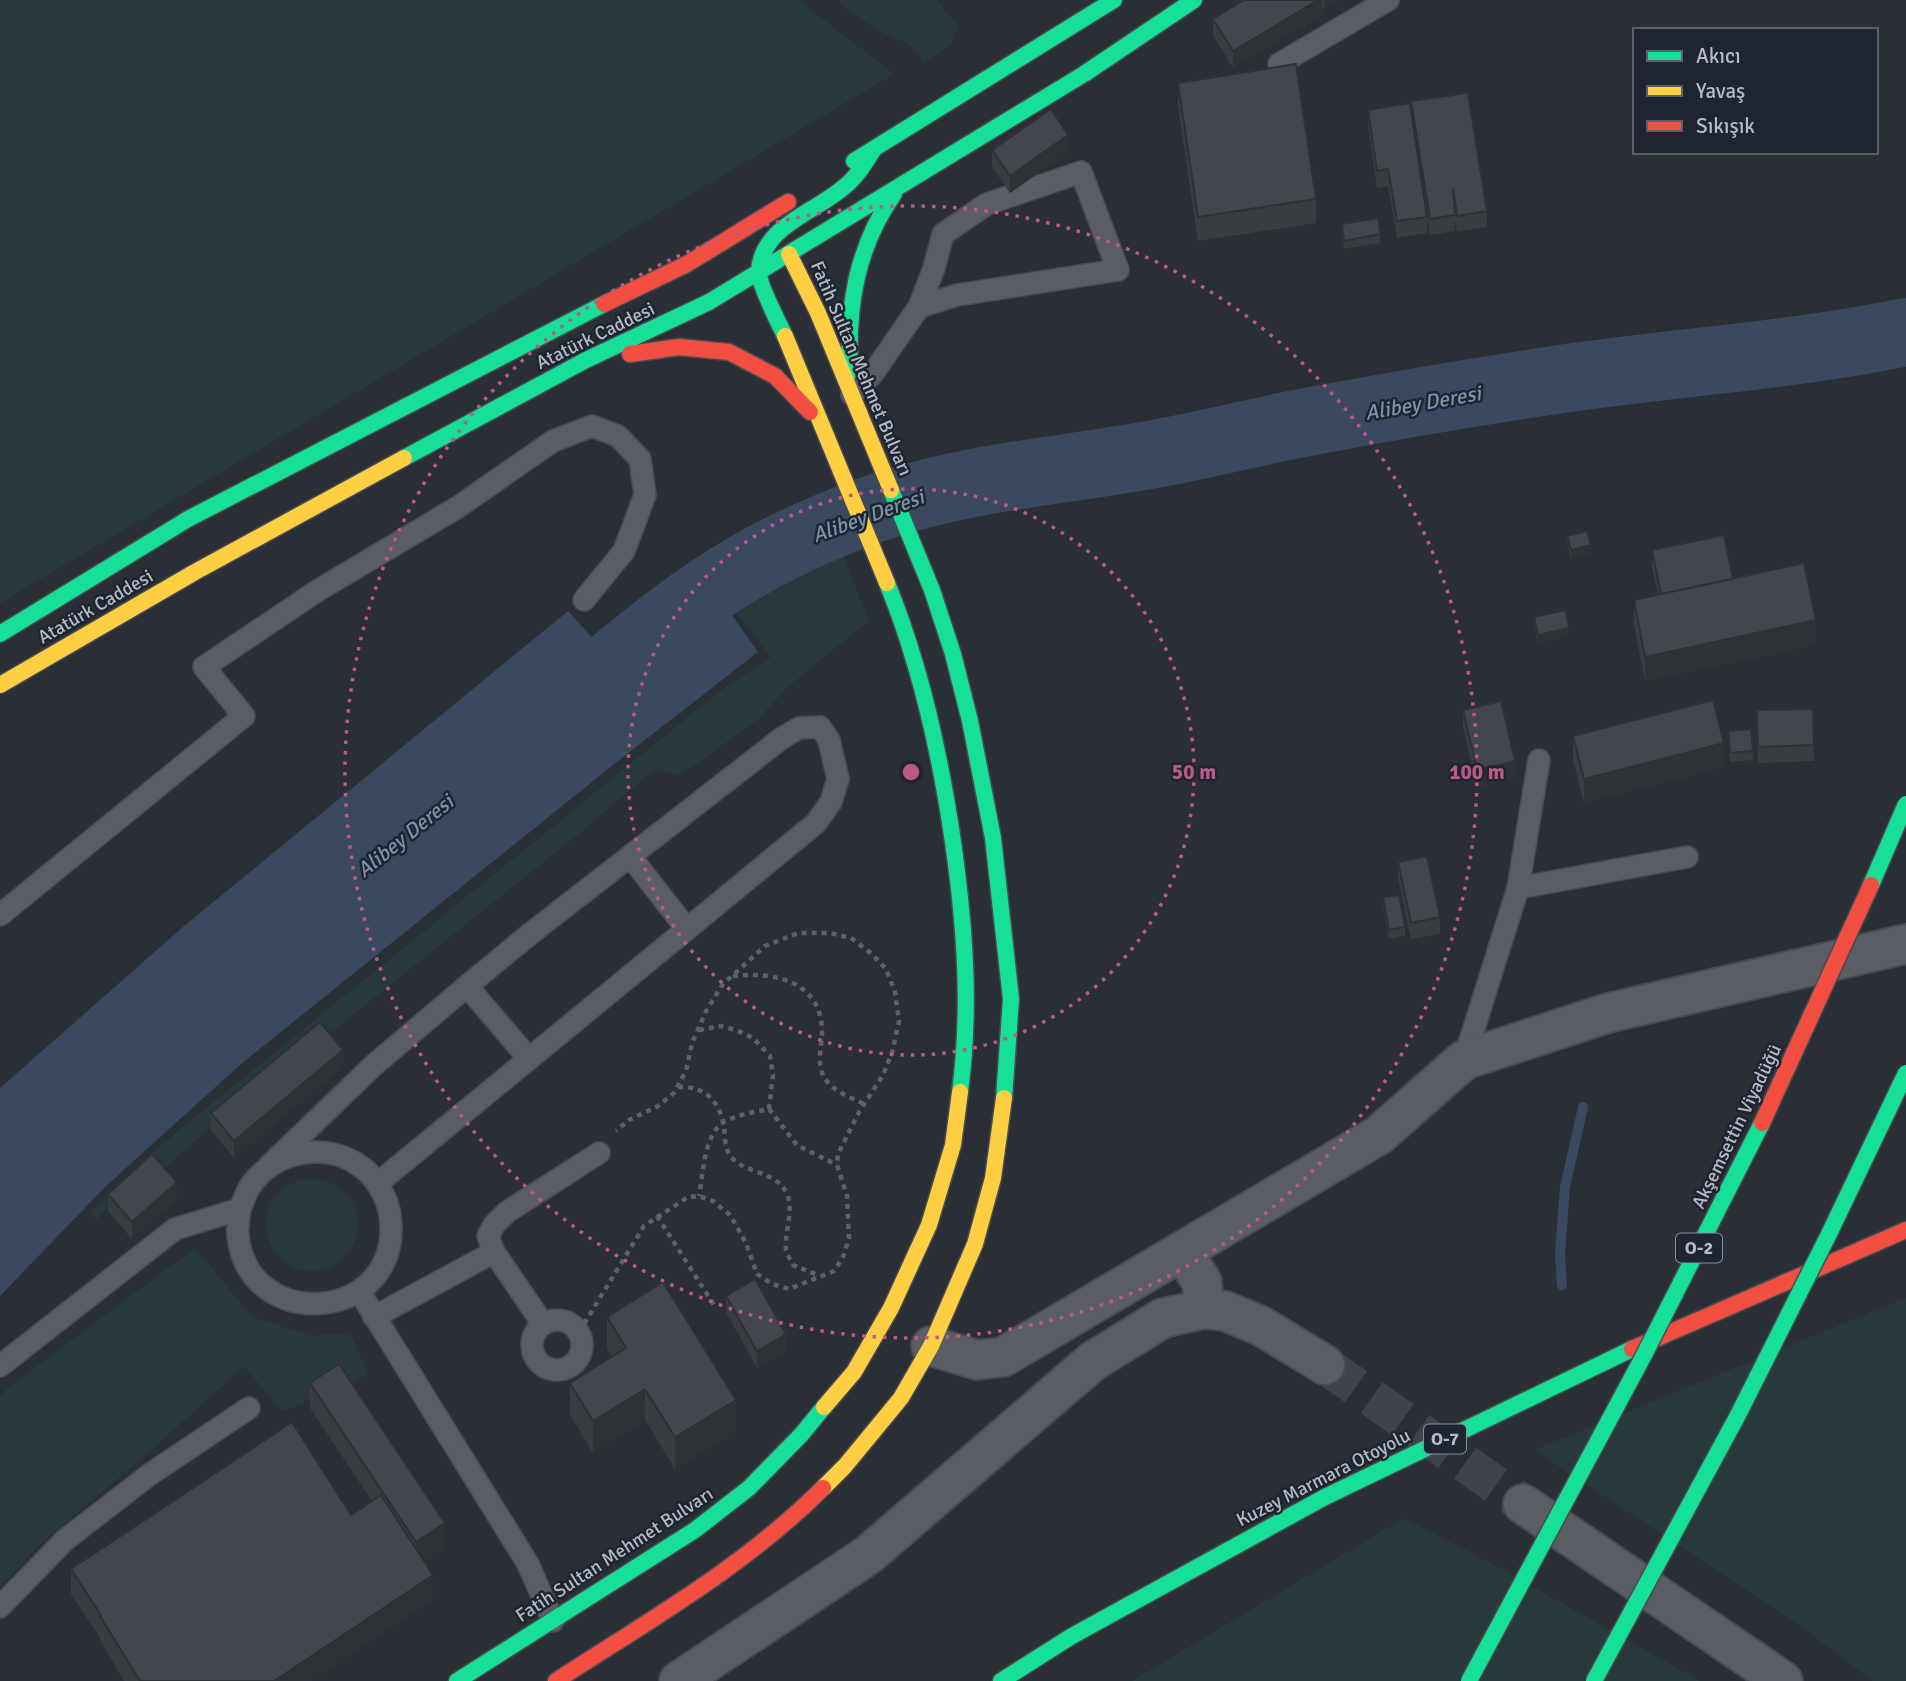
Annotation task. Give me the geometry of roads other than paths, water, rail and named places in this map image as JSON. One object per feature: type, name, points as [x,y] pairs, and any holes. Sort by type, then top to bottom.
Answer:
[{"type":"main road","points":[[839,170],[1114,0]]},
{"type":"main road","name":"Atatürk Caddesi","points":[[0,685],[195,572],[586,360],[685,315],[758,274],[1084,74],[1194,0]]},
{"type":"main road","points":[[758,274],[762,254],[769,242],[813,206],[837,193],[851,181],[874,149]]},
{"type":"main road","points":[[852,395],[848,342],[858,270],[866,240],[879,212],[900,187]]},
{"type":"main road","name":"Atatürk Caddesi","points":[[0,634],[188,519],[539,336],[687,264],[804,192]]},
{"type":"main road","points":[[734,236],[769,242],[789,254]]},
{"type":"main road","name":"Fatih Sultan Mehmet Bulvarı","points":[[556,1681],[577,1660],[741,1560],[793,1518],[845,1466],[901,1398],[931,1346],[975,1244],[993,1178],[1003,1115],[1011,999],[993,838],[970,720],[953,654],[932,590],[818,313],[789,254]]},
{"type":"main road","name":"Fatih Sultan Mehmet Bulvarı","points":[[457,1681],[556,1626],[695,1530],[749,1488],[802,1435],[854,1373],[891,1308],[929,1225],[953,1145],[966,1048],[967,974],[960,891],[947,801],[927,703],[901,617],[758,274]]},
{"type":"main road","points":[[586,360],[679,347],[729,352],[775,376],[824,427]]},
{"type":"main road","name":"Akşemsettin Viyadüğü","points":[[1469,1681],[1695,1257],[1859,916],[1906,804]]},
{"type":"main road","points":[[1594,1681],[1738,1415],[1906,1073]]},
{"type":"main road","name":"Kuzey Marmara Otoyolu","points":[[1001,1681],[1072,1636],[1325,1497],[1603,1362],[1906,1230]]},
{"type":"main road","points":[[482,1665],[493,1681]]},
{"type":"street","points":[[931,1346],[977,1360],[1003,1357],[1379,1135],[1464,1060],[1608,1013],[1906,944]]},
{"type":"street","points":[[1182,1251],[1202,1282],[1204,1309]]},
{"type":"street","points":[[679,1681],[867,1555],[1093,1361],[1163,1318],[1204,1309],[1225,1311],[1261,1326],[1325,1365]]},
{"type":"street","points":[[1523,1504],[1783,1681]]},
{"type":"lane","points":[[1279,64],[1388,0]]},
{"type":"lane","points":[[852,395],[874,372],[919,307],[943,234],[987,204],[1081,172],[1118,270],[957,295],[919,307]]},
{"type":"lane","points":[[0,915],[244,716],[204,667],[317,590],[458,507],[553,441],[592,426],[618,436],[640,459],[645,495],[624,551],[584,600]]},
{"type":"lane","points":[[269,1166],[291,1155],[315,1151],[339,1155],[361,1166],[378,1183],[388,1205],[392,1229],[388,1253],[376,1274],[359,1291],[335,1303],[308,1305],[282,1298],[260,1283],[245,1262],[238,1236],[240,1209],[251,1185],[269,1166],[374,1065],[467,986],[782,738],[799,728],[820,727],[828,740],[838,779],[831,802],[816,823],[378,1183]]},
{"type":"lane","points":[[1464,1060],[1518,888],[1539,760]]},
{"type":"lane","points":[[630,856],[686,929]]},
{"type":"lane","points":[[1518,888],[1687,857]]},
{"type":"lane","points":[[467,986],[529,1059]]},
{"type":"lane","points":[[543,1324],[494,1252],[488,1236],[494,1225],[507,1212],[599,1153]]},
{"type":"lane","points":[[0,1366],[175,1229],[240,1209]]},
{"type":"lane","points":[[374,1317],[494,1252]]},
{"type":"lane","points":[[359,1291],[527,1564],[556,1626]]},
{"type":"lane","points":[[566,1321],[579,1332],[582,1349],[574,1364],[551,1370],[537,1361],[531,1345],[532,1337],[543,1324],[566,1321]]},
{"type":"lane","points":[[0,1607],[65,1540],[149,1475],[249,1408]]},
{"type":"water","points":[[717,594],[758,652],[241,1064],[105,1187],[0,1296],[0,1088],[183,927],[568,611],[623,672]]},
{"type":"waterway","name":"Alibey Deresi","points":[[542,723],[656,628],[748,566],[834,524],[922,494],[989,480],[1160,453],[1302,423],[1468,393],[1610,372],[1822,347],[1906,332]]},
{"type":"waterway","points":[[1562,1285],[1560,1254],[1565,1187],[1583,1107]]},
{"type":"tunnel","points":[[1325,1365],[1523,1504]]}]
